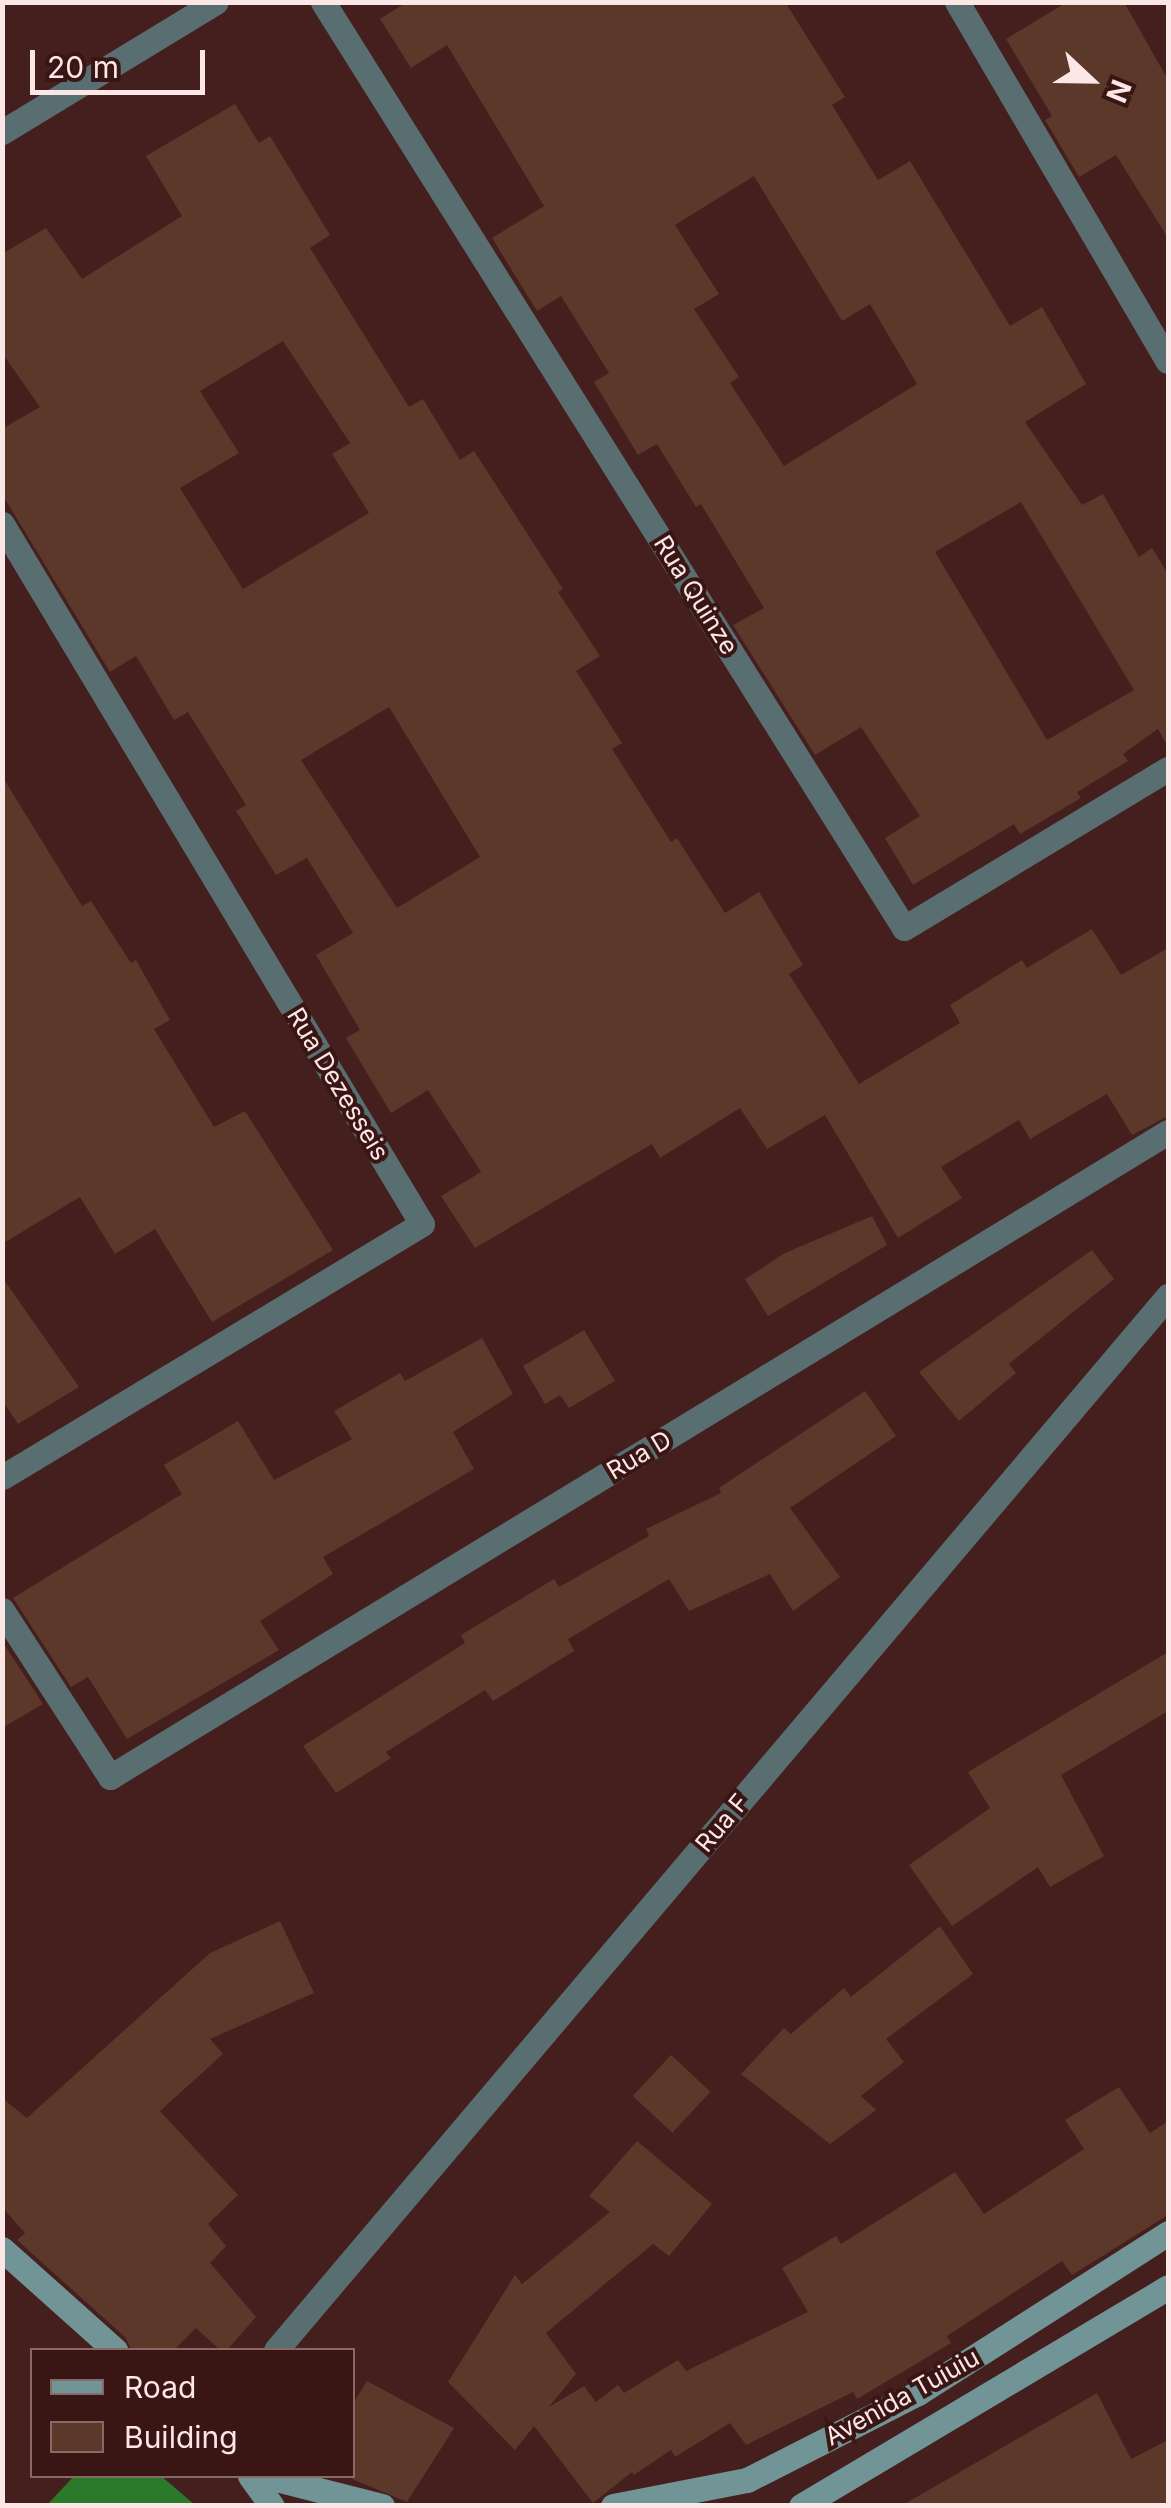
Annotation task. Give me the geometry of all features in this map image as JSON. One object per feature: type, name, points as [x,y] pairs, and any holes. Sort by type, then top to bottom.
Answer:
[{"type":"main road","name":"Avenida Tuiuiu","points":[[613,2506],[747,2480],[918,2393],[1168,2233]]},
{"type":"main road","points":[[2,2249],[113,2348]]},
{"type":"main road","name":"Avenida Tuiuiu","points":[[800,2506],[1168,2287]]},
{"type":"main road","points":[[251,2478],[272,2506]]},
{"type":"main road","points":[[272,2478],[382,2506]]},
{"type":"street","points":[[2,132],[216,2]]},
{"type":"street","name":"Rua Quinze","points":[[322,2],[904,928],[1168,769]]},
{"type":"street","points":[[958,2],[1168,361]]},
{"type":"street","name":"Rua Dezesseis","points":[[2,524],[422,1224],[2,1477]]},
{"type":"street","name":"Rua D","points":[[2,1610],[110,1777],[1168,1132]]},
{"type":"street","name":"Rua F","points":[[278,2348],[1168,1296]]},
{"type":"green space","points":[[72,2478],[163,2478],[195,2505],[47,2505]]},
{"type":"building","points":[[407,2],[785,2],[845,97],[832,105],[878,180],[910,161],[1010,326],[1042,307],[1086,384],[1025,422],[1082,505],[1103,494],[1139,557],[1152,548],[1168,574],[1168,747],[1158,729],[1123,754],[1128,761],[1077,792],[1081,798],[1020,834],[1014,824],[913,885],[885,838],[920,816],[861,727],[815,755],[733,625],[764,608],[701,504],[696,507],[657,444],[638,455],[594,382],[609,373],[561,296],[537,311],[492,238],[544,206],[447,45],[411,68],[380,19]],"holes":[[[754,176],[842,321],[870,304],[917,384],[784,466],[730,383],[739,377],[694,309],[719,294],[675,225]],[[1021,502],[1134,690],[1047,740],[935,552]]]},
{"type":"building","points":[[1067,2],[1124,2],[1168,80],[1168,238],[1116,155],[1079,177],[1045,120],[1052,116],[1006,39]]},
{"type":"building","points":[[235,104],[259,143],[270,136],[330,235],[310,248],[409,407],[423,399],[460,460],[474,451],[563,589],[558,592],[600,656],[576,671],[622,743],[612,749],[671,842],[677,838],[725,913],[759,892],[803,965],[789,974],[859,1084],[960,1023],[950,1005],[1022,960],[1027,968],[1092,929],[1121,975],[1168,948],[1168,1116],[1132,1135],[1107,1094],[1030,1139],[1019,1120],[941,1167],[962,1198],[898,1238],[825,1115],[767,1149],[740,1108],[660,1158],[652,1144],[475,1248],[441,1196],[481,1172],[428,1090],[391,1113],[346,1038],[360,1030],[316,955],[353,933],[307,858],[276,875],[236,811],[246,805],[188,712],[174,720],[136,656],[110,672],[2,494],[2,429],[40,407],[2,353],[2,254],[46,228],[82,279],[182,216],[146,156]],"holes":[[[283,341],[350,443],[332,454],[369,513],[243,589],[180,488],[239,453],[200,391]],[[389,707],[480,857],[397,908],[301,760]]]},
{"type":"building","points":[[2,776],[82,906],[91,901],[131,963],[136,960],[170,1020],[154,1029],[214,1127],[245,1111],[333,1250],[212,1322],[155,1229],[115,1254],[80,1197],[2,1244]]},
{"type":"building","points":[[872,1216],[887,1245],[768,1316],[745,1279],[785,1253]]},
{"type":"building","points":[[1092,1250],[1114,1279],[1009,1364],[1016,1373],[959,1421],[919,1372]]},
{"type":"building","points":[[2,1277],[79,1387],[18,1424],[2,1400]]},
{"type":"building","points":[[584,1330],[615,1381],[569,1408],[560,1395],[545,1404],[523,1366]]},
{"type":"building","points":[[482,1338],[513,1394],[453,1432],[474,1469],[323,1557],[333,1574],[260,1621],[279,1650],[127,1739],[88,1677],[71,1687],[13,1598],[182,1494],[164,1465],[238,1421],[274,1480],[352,1439],[334,1411],[400,1373],[405,1381]]},
{"type":"building","points":[[865,1391],[896,1436],[790,1508],[840,1577],[793,1611],[770,1574],[689,1611],[669,1579],[568,1639],[574,1651],[493,1701],[485,1690],[386,1752],[391,1758],[336,1793],[303,1746],[465,1643],[461,1635],[554,1579],[559,1587],[649,1536],[646,1529],[721,1493],[719,1488]]},
{"type":"building","points":[[2,1641],[43,1704],[2,1728]]},
{"type":"building","points":[[1168,1652],[1168,1711],[1061,1775],[1104,1856],[1050,1887],[1038,1867],[952,1926],[909,1865],[990,1808],[968,1772]]},
{"type":"building","points":[[280,1921],[314,1993],[210,2039],[223,2054],[160,2111],[238,2195],[208,2224],[226,2246],[210,2263],[256,2317],[229,2348],[218,2348],[196,2328],[176,2348],[130,2348],[126,2338],[17,2240],[25,2233],[2,2207],[2,2098],[27,2118],[210,1953]]},
{"type":"building","points":[[940,1926],[973,1974],[886,2039],[904,2062],[861,2096],[876,2110],[830,2144],[741,2074],[784,2028],[791,2034],[844,1988],[851,1997]]},
{"type":"building","points":[[671,2055],[710,2092],[672,2133],[633,2096]]},
{"type":"building","points":[[1119,2087],[1150,2133],[1168,2121],[1168,2215],[1072,2275],[1062,2261],[947,2336],[951,2343],[857,2399],[853,2392],[746,2445],[730,2423],[675,2457],[671,2450],[634,2475],[632,2472],[593,2503],[534,2426],[515,2450],[448,2382],[515,2275],[522,2284],[610,2212],[589,2196],[637,2141],[712,2204],[669,2256],[653,2244],[546,2333],[576,2374],[549,2407],[584,2386],[596,2402],[618,2385],[624,2393],[678,2360],[686,2371],[808,2312],[782,2268],[836,2236],[841,2244],[955,2172],[984,2214],[1084,2149],[1065,2120]]},
{"type":"building","points":[[367,2381],[454,2428],[407,2502],[352,2479],[355,2400]]},
{"type":"building","points":[[1097,2393],[1131,2459],[1168,2440],[1168,2506],[901,2506]]}]
